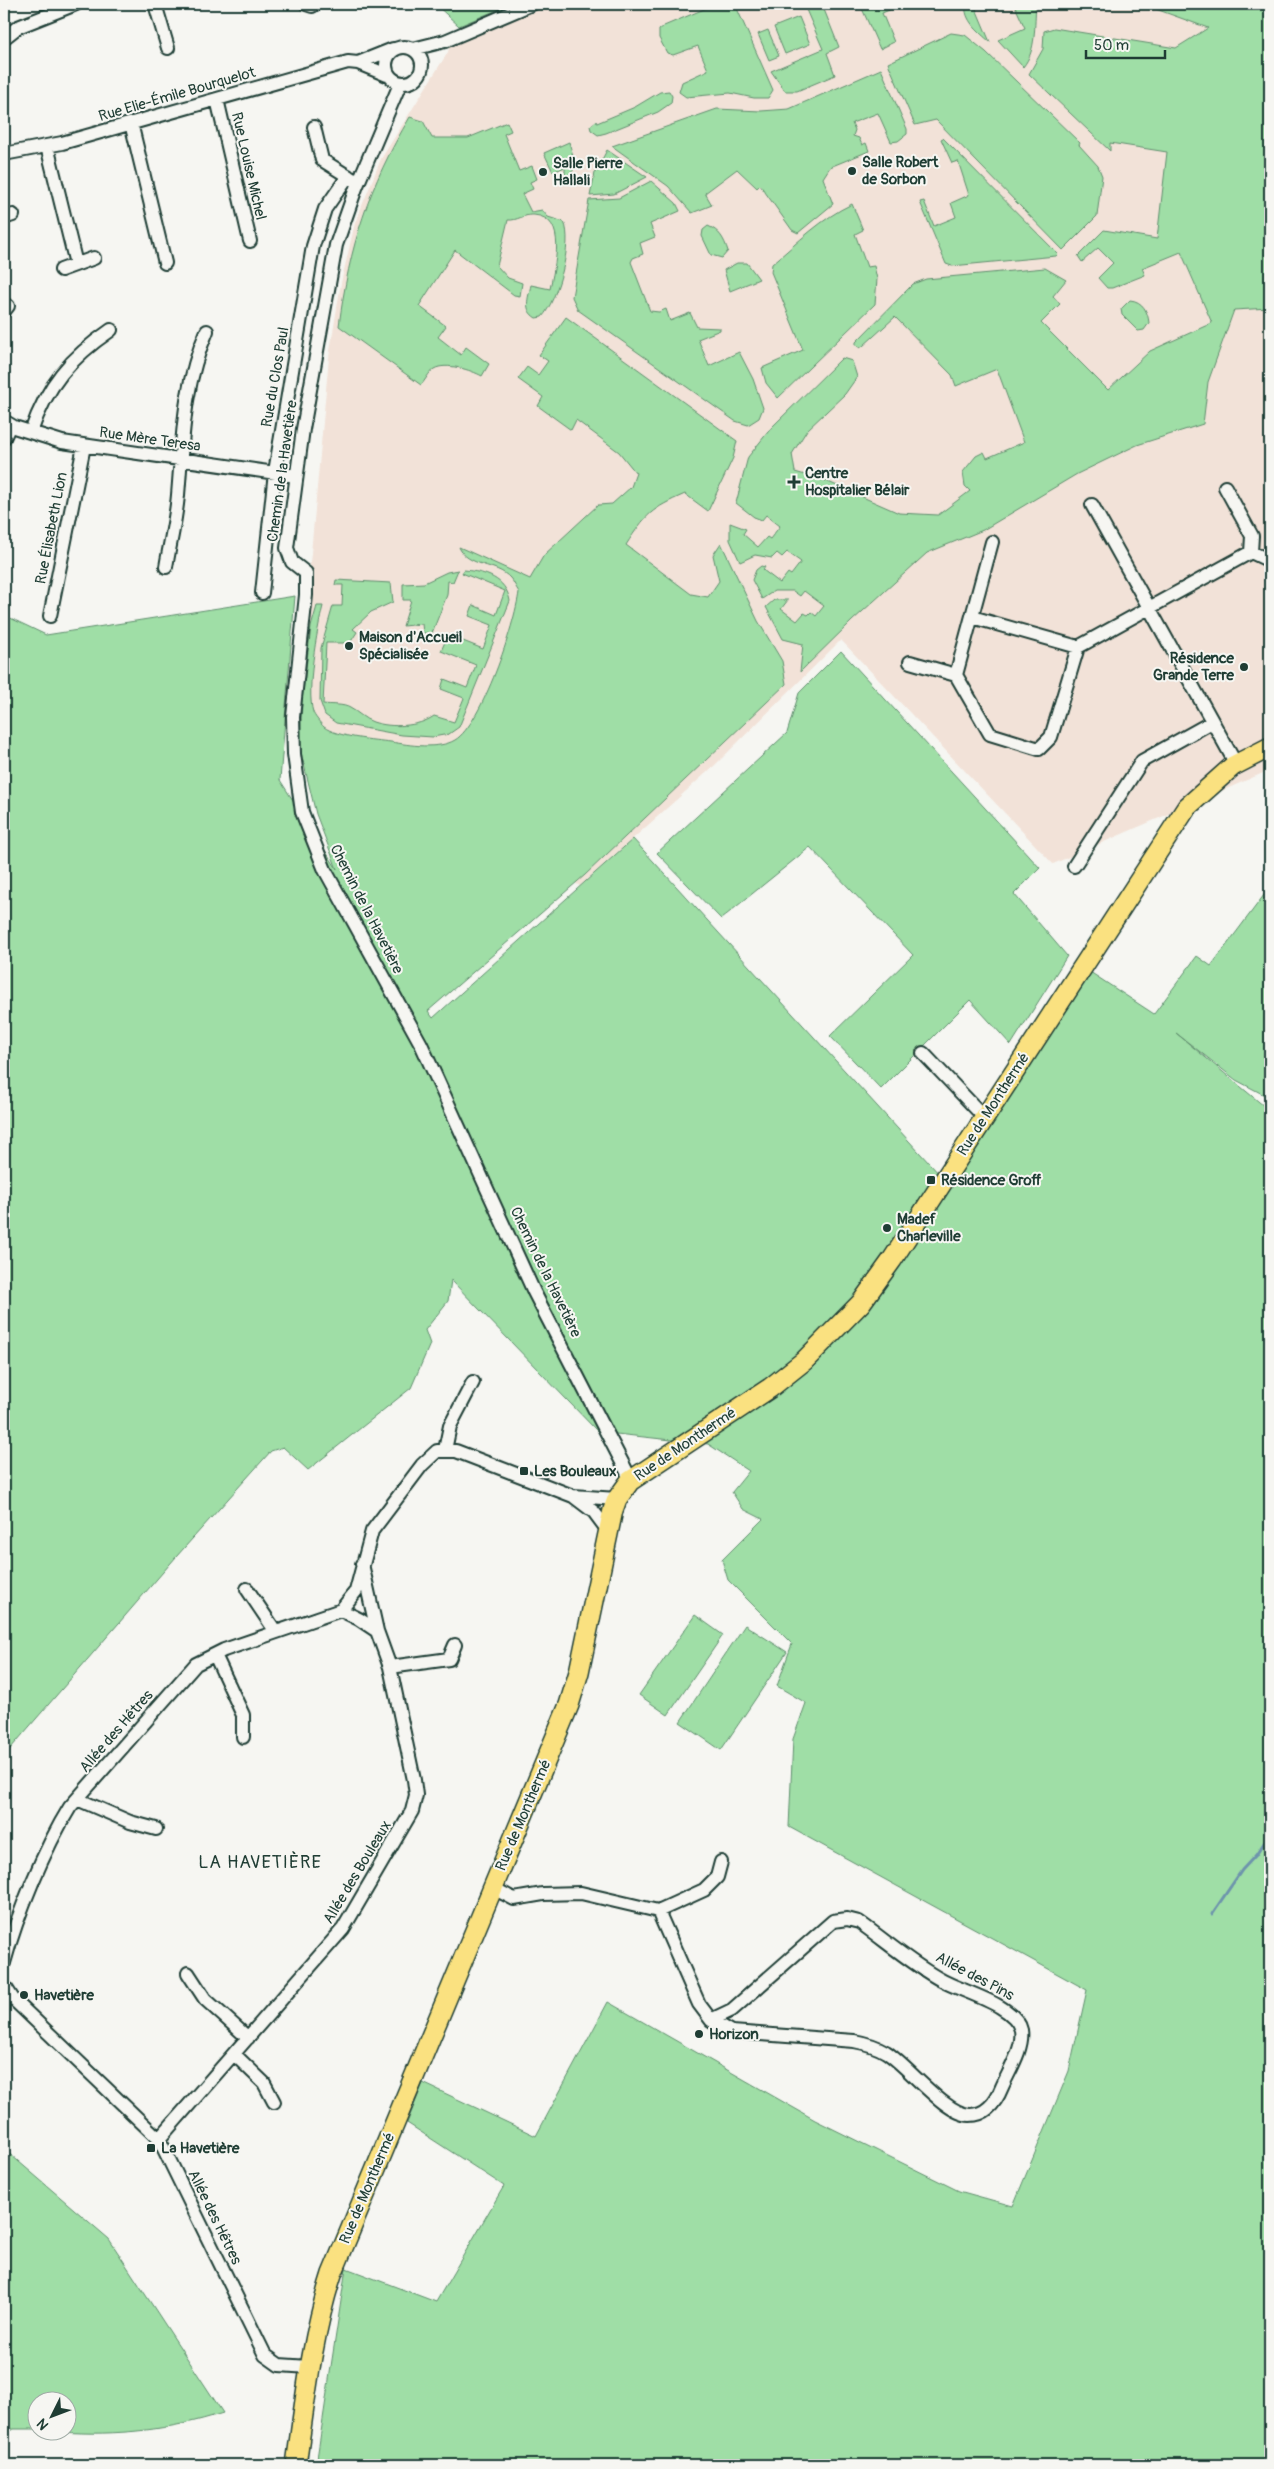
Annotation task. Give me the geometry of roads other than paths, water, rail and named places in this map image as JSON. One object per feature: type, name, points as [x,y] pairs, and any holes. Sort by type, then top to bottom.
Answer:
[{"type":"main road","name":"Rue de Monthermé","points":[[296,2465],[309,2367],[323,2301],[347,2233],[493,1888],[574,1689],[605,1542],[617,1499],[630,1481],[770,1388],[804,1361],[855,1309],[892,1260],[1187,807],[1206,788],[1236,764],[1270,747]]},
{"type":"street","points":[[4,38],[18,27],[76,4]]},
{"type":"street","points":[[155,4],[168,48]]},
{"type":"street","points":[[306,4],[312,6],[315,4]]},
{"type":"street","points":[[413,49],[444,41],[532,4]]},
{"type":"street","points":[[423,70],[420,55],[408,46],[394,48],[385,61],[388,75],[400,84],[414,82],[423,70],[430,55],[444,41]]},
{"type":"street","name":"Rue Elie-Émile Bourquelot","points":[[358,63],[394,48]]},
{"type":"street","name":"Rue Elie-Émile Bourquelot","points":[[4,154],[47,146],[131,124],[348,62],[358,63],[388,75]]},
{"type":"street","name":"Chemin de la Havetière","points":[[400,84],[353,179],[336,245],[296,476],[287,548],[292,562],[306,573],[306,594],[293,717],[294,754],[302,812],[325,870],[421,1044],[534,1292],[628,1472],[630,1481]]},
{"type":"street","name":"Rue Louise Michel","points":[[217,99],[250,241]]},
{"type":"street","points":[[131,124],[165,263]]},
{"type":"street","points":[[314,127],[322,160],[353,179]]},
{"type":"street","points":[[47,146],[76,264]]},
{"type":"street","name":"Rue du Clos Paul","points":[[262,593],[275,472],[313,246],[325,209],[353,179]]},
{"type":"street","points":[[61,270],[94,258]]},
{"type":"street","points":[[31,432],[38,410],[69,363],[110,330]]},
{"type":"street","points":[[166,567],[178,498],[184,413],[197,354],[207,331]]},
{"type":"street","points":[[4,438],[7,423]]},
{"type":"street","name":"Rue Mère Teresa","points":[[7,423],[62,442],[296,476]]},
{"type":"street","name":"Rue Élisabeth Lion","points":[[50,616],[84,446]]},
{"type":"street","points":[[1225,487],[1252,536],[1251,552]]},
{"type":"street","points":[[1092,504],[1132,580],[1236,764]]},
{"type":"street","points":[[956,675],[992,542]]},
{"type":"street","points":[[1251,552],[1270,562]]},
{"type":"street","points":[[910,662],[956,675],[990,734],[1039,749],[1051,737],[1078,647],[1251,552]]},
{"type":"street","points":[[972,616],[1078,647]]},
{"type":"street","points":[[1074,866],[1142,761],[1212,722]]},
{"type":"street","points":[[923,1053],[984,1117]]},
{"type":"street","points":[[473,1382],[450,1426],[445,1450],[456,1451],[573,1496],[594,1512],[609,1532]]},
{"type":"street","name":"Allée des Bouleaux","points":[[341,1610],[356,1591],[372,1531],[422,1465],[437,1451],[445,1450]]},
{"type":"street","points":[[573,1496],[617,1499]]},
{"type":"street","name":"Allée des Bouleaux","points":[[159,2139],[342,1929],[412,1811],[416,1795],[414,1780],[390,1667],[377,1631],[362,1564]]},
{"type":"street","points":[[246,1589],[276,1632]]},
{"type":"street","points":[[341,1610],[377,1631]]},
{"type":"street","name":"Allée des Hêtres","points":[[4,1963],[10,1939],[56,1829],[78,1799],[196,1664],[276,1632],[341,1610]]},
{"type":"street","points":[[390,1667],[449,1659],[455,1644]]},
{"type":"street","points":[[215,1655],[243,1715],[243,1737]]},
{"type":"street","points":[[78,1799],[130,1822],[156,1828]]},
{"type":"street","points":[[493,1888],[514,1898],[543,1894],[581,1893],[658,1911],[704,1890],[717,1877],[721,1862]]},
{"type":"street","name":"Allée des Pins","points":[[658,1911],[699,2004],[711,2020],[732,2032],[854,2041],[870,2045],[900,2063],[953,2111],[969,2115],[981,2114],[998,2097],[1021,2042],[1021,2030],[1008,2011],[942,1980],[859,1922],[847,1919],[833,1921],[732,2010],[711,2020]]},
{"type":"street","points":[[188,1972],[205,1998],[248,2038]]},
{"type":"street","name":"Allée des Hêtres","points":[[4,1985],[13,1999],[159,2139],[265,2355],[279,2365],[309,2367]]},
{"type":"street","points":[[234,2054],[264,2083],[274,2102]]},
{"type":"waterway","points":[[1212,1914],[1242,1870],[1256,1855],[1270,1834]]},
{"type":"place","name":"Salle Robert de Sorbon","points":[[852,171]]},
{"type":"place","name":"Salle Pierre Hallali","points":[[543,172]]},
{"type":"place","name":"Centre Hospitalier Bélair","points":[[794,482]]},
{"type":"place","name":"Maison d'Accueil Spécialisée","points":[[349,646]]},
{"type":"place","name":"Résidence Grande Terre","points":[[1244,667]]},
{"type":"place","name":"Résidence Groff","points":[[931,1180]]},
{"type":"place","name":"Madef Charleville","points":[[887,1228]]},
{"type":"place","name":"Les Bouleaux","points":[[524,1471]]},
{"type":"place","name":"Havetière","points":[[24,1995]]},
{"type":"place","name":"Horizon","points":[[699,2034]]},
{"type":"place","name":"La Havetière","points":[[151,2148]]},
{"type":"district","name":"LA HAVETIÈRE","points":[[260,1862]]}]
